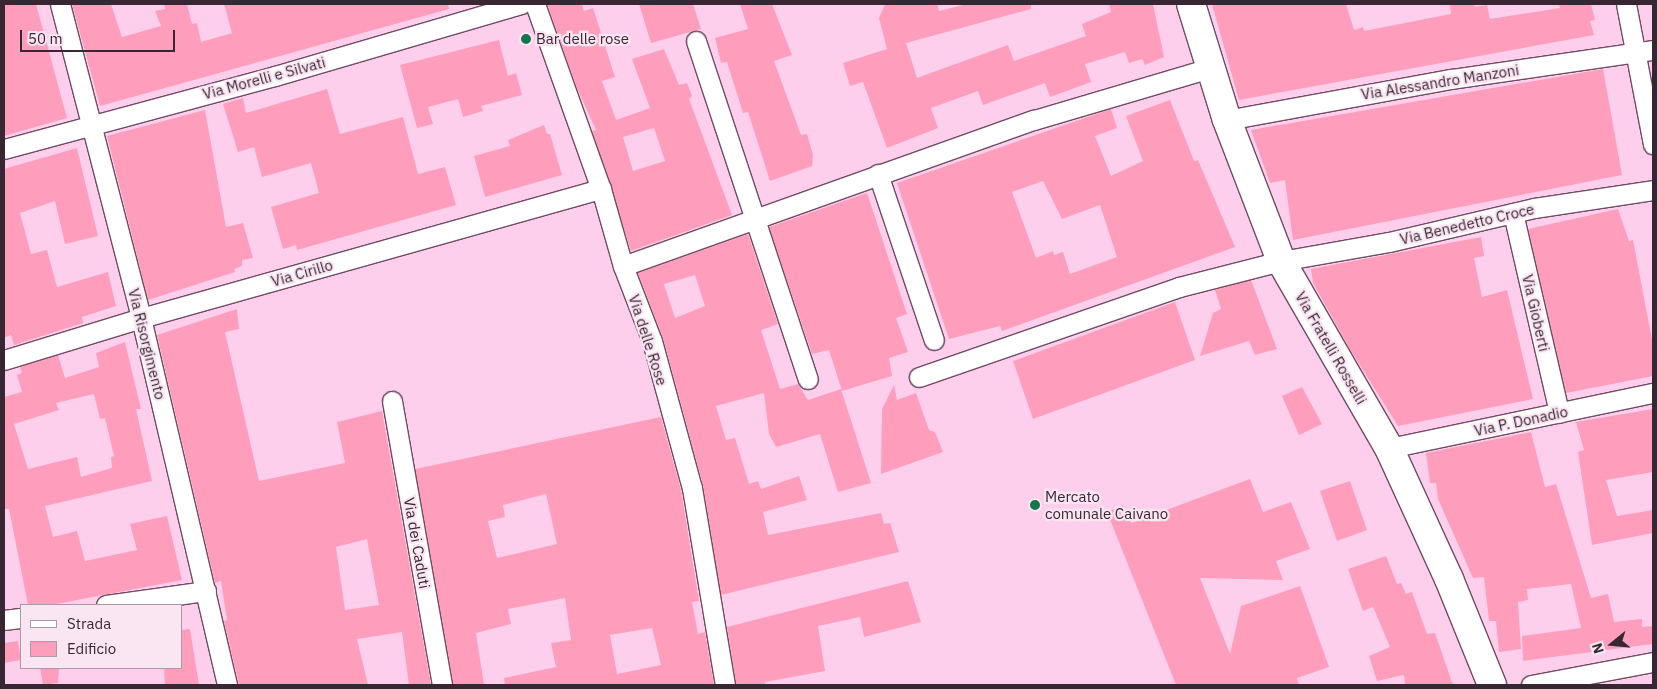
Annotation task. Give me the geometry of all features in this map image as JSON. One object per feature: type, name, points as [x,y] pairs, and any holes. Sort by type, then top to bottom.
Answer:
[{"type":"main road","name":"Via Fratelli Rosselli","points":[[1191,4],[1209,68],[1227,120],[1281,260],[1389,448],[1450,579],[1492,685]]},
{"type":"street","name":"Via Risorgimento","points":[[60,4],[141,318],[228,685]]},
{"type":"street","name":"Via Morelli e Silvati","points":[[4,149],[284,73],[522,4]]},
{"type":"street","name":"Via delle Rose","points":[[535,4],[601,190],[623,266],[652,341],[692,488],[725,685]]},
{"type":"street","points":[[1626,4],[1644,51],[1653,144]]},
{"type":"street","points":[[696,41],[756,216],[808,379]]},
{"type":"street","name":"Via Alessandro Manzoni","points":[[1227,120],[1450,79],[1644,51]]},
{"type":"street","points":[[623,266],[756,216],[1034,120],[1209,68]]},
{"type":"street","points":[[878,174],[934,340]]},
{"type":"street","name":"Via Cirillo","points":[[4,360],[141,318],[601,190]]},
{"type":"street","name":"Via Benedetto Croce","points":[[919,377],[1179,287],[1281,260],[1389,242],[1513,213],[1653,190]]},
{"type":"street","name":"Via Gioberti","points":[[1513,213],[1559,413]]},
{"type":"street","name":"Via P. Donadio","points":[[1389,448],[1653,393]]},
{"type":"street","name":"Via dei Caduti","points":[[392,401],[442,685]]},
{"type":"street","points":[[113,604],[206,591]]},
{"type":"street","points":[[4,620],[20,618]]},
{"type":"street","points":[[1531,685],[1653,662]]},
{"type":"building","points":[[4,4],[36,4],[67,118],[4,136]]},
{"type":"building","points":[[72,4],[111,4],[122,37],[161,26],[155,11],[165,9],[164,4],[187,4],[192,24],[197,23],[201,42],[232,33],[224,4],[448,4],[449,9],[100,106]]},
{"type":"building","points":[[547,4],[582,4],[584,11],[593,8],[615,77],[602,81],[616,120],[650,108],[632,59],[664,49],[679,85],[687,83],[692,96],[689,99],[732,215],[631,251],[592,131],[596,130],[577,88]],"holes":[[[654,128],[665,161],[633,171],[623,137]]]},
{"type":"building","points":[[639,4],[693,4],[701,29],[651,43]]},
{"type":"building","points":[[740,4],[772,4],[792,55],[774,61],[801,135],[807,134],[813,155],[812,166],[770,181],[748,112],[743,113],[727,62],[721,63],[715,38],[748,29]]},
{"type":"building","points":[[885,4],[937,4],[939,11],[967,4],[1031,4],[1031,9],[906,43],[917,78],[1008,45],[1014,61],[1086,36],[1082,24],[1111,12],[1109,4],[1153,4],[1164,57],[1145,65],[1142,59],[1129,63],[1125,52],[1085,64],[1091,82],[1050,97],[1045,83],[983,105],[978,91],[931,108],[938,128],[887,148],[863,82],[850,86],[843,63],[887,49],[879,18]]},
{"type":"building","points":[[1212,4],[1346,4],[1354,30],[1363,27],[1364,31],[1451,14],[1450,4],[1474,4],[1475,7],[1487,5],[1490,19],[1560,8],[1559,4],[1591,4],[1595,20],[1590,21],[1594,35],[1239,100]]},
{"type":"building","points":[[499,40],[508,76],[516,73],[522,95],[481,106],[483,111],[463,117],[458,99],[428,107],[433,124],[417,128],[400,65]]},
{"type":"building","points":[[1603,69],[1622,175],[1293,240],[1285,180],[1270,183],[1251,130]]},
{"type":"building","points":[[327,89],[340,134],[403,117],[418,174],[445,167],[456,205],[297,250],[296,245],[283,249],[271,207],[319,193],[311,163],[262,177],[254,147],[238,152],[223,104],[243,98],[246,113]]},
{"type":"building","points":[[1170,100],[1194,161],[1198,160],[1235,247],[1002,331],[1000,326],[949,339],[897,183],[1111,109],[1117,128],[1095,136],[1111,176],[1143,161],[1126,116]],"holes":[[[1043,181],[1062,219],[1100,205],[1117,257],[1070,274],[1063,252],[1054,255],[1053,251],[1036,258],[1012,192]]]},
{"type":"building","points":[[205,110],[226,227],[243,223],[253,258],[242,260],[242,266],[234,269],[235,272],[148,300],[107,136]]},
{"type":"building","points":[[544,125],[547,134],[550,134],[562,175],[485,197],[474,156],[510,146],[508,140]]},
{"type":"building","points":[[77,148],[98,236],[65,244],[55,201],[20,213],[31,254],[47,250],[57,287],[108,272],[116,306],[82,317],[83,323],[14,345],[11,335],[4,338],[4,169]]},
{"type":"building","points":[[867,193],[907,314],[896,318],[908,352],[889,358],[892,376],[842,391],[829,350],[812,354],[769,227]]},
{"type":"building","points":[[1618,209],[1629,241],[1633,240],[1653,345],[1653,376],[1566,393],[1528,229]]},
{"type":"building","points":[[748,234],[778,324],[761,330],[780,389],[798,384],[808,400],[841,389],[871,483],[838,492],[820,434],[776,447],[769,434],[764,393],[716,406],[726,440],[735,438],[749,484],[758,481],[761,489],[799,476],[807,500],[763,512],[768,535],[881,513],[884,524],[890,523],[899,552],[721,595],[703,485],[663,338],[638,273]],"holes":[[[695,275],[705,306],[675,318],[664,284]]]},
{"type":"building","points":[[1481,237],[1484,256],[1474,258],[1482,297],[1507,290],[1533,399],[1398,426],[1351,351],[1313,283],[1311,269]]},
{"type":"building","points":[[1251,280],[1277,349],[1255,355],[1249,341],[1200,356],[1213,313],[1221,309],[1215,290]]},
{"type":"building","points":[[1175,302],[1195,360],[1033,419],[1013,361]]},
{"type":"building","points":[[237,309],[239,329],[225,332],[259,481],[345,463],[337,422],[382,411],[431,685],[409,685],[402,632],[357,639],[368,685],[239,685],[224,621],[227,620],[221,581],[215,583],[157,335]],"holes":[[[367,539],[379,605],[345,610],[336,547]]]},
{"type":"building","points":[[125,342],[141,409],[136,409],[152,481],[45,506],[53,537],[77,531],[85,561],[137,550],[130,524],[167,516],[182,580],[56,604],[28,604],[9,509],[4,509],[4,397],[22,392],[17,375],[22,373],[20,367],[58,355],[65,378],[99,367],[96,353]],"holes":[[[94,394],[100,419],[105,418],[114,456],[111,457],[112,468],[81,477],[77,457],[28,469],[14,424],[59,410],[56,403]]]},
{"type":"building","points":[[894,385],[897,400],[916,393],[929,430],[935,432],[943,452],[881,474],[882,409]]},
{"type":"building","points":[[1302,387],[1322,424],[1299,435],[1282,396]]},
{"type":"building","points":[[1653,409],[1653,472],[1606,480],[1617,516],[1653,510],[1653,533],[1592,545],[1578,452],[1584,450],[1576,422]]},
{"type":"building","points":[[661,417],[681,490],[699,601],[692,602],[698,634],[705,632],[714,685],[505,685],[504,678],[556,667],[551,643],[571,640],[565,598],[508,609],[511,624],[476,633],[484,685],[453,685],[415,469]],"holes":[[[546,494],[557,544],[497,558],[488,521],[505,517],[503,505]],[[652,628],[661,665],[617,674],[610,635]]]},
{"type":"building","points":[[1531,432],[1545,487],[1556,484],[1591,598],[1608,594],[1614,622],[1642,619],[1642,627],[1653,626],[1653,644],[1523,661],[1522,636],[1581,628],[1571,584],[1527,589],[1528,600],[1518,602],[1521,649],[1499,652],[1496,621],[1489,621],[1484,577],[1473,578],[1438,499],[1436,483],[1430,483],[1426,453]]},
{"type":"building","points":[[1250,479],[1263,512],[1291,502],[1310,549],[1276,561],[1283,580],[1200,578],[1230,654],[1241,606],[1300,586],[1329,667],[1297,678],[1299,685],[1176,685],[1107,512],[1123,505],[1131,523]]},
{"type":"building","points":[[1350,481],[1367,530],[1337,541],[1320,491]]},
{"type":"building","points":[[1386,556],[1397,584],[1401,583],[1406,594],[1412,592],[1427,634],[1435,633],[1453,685],[1405,685],[1404,675],[1377,681],[1369,656],[1390,647],[1373,607],[1363,611],[1348,569]]},
{"type":"building","points":[[908,581],[921,622],[864,637],[860,617],[818,626],[825,671],[765,682],[765,685],[736,685],[727,627]]},
{"type":"building","points":[[190,629],[199,685],[165,685],[164,669],[182,669],[182,630]]},
{"type":"building","points":[[18,641],[20,660],[4,663],[4,643]]},
{"type":"building","points":[[40,669],[59,669],[58,683],[43,685]]},
{"type":"place","name":"Bar delle rose","points":[[526,39]]},
{"type":"place","name":"Mercato comunale Caivano","points":[[1035,505]]}]
